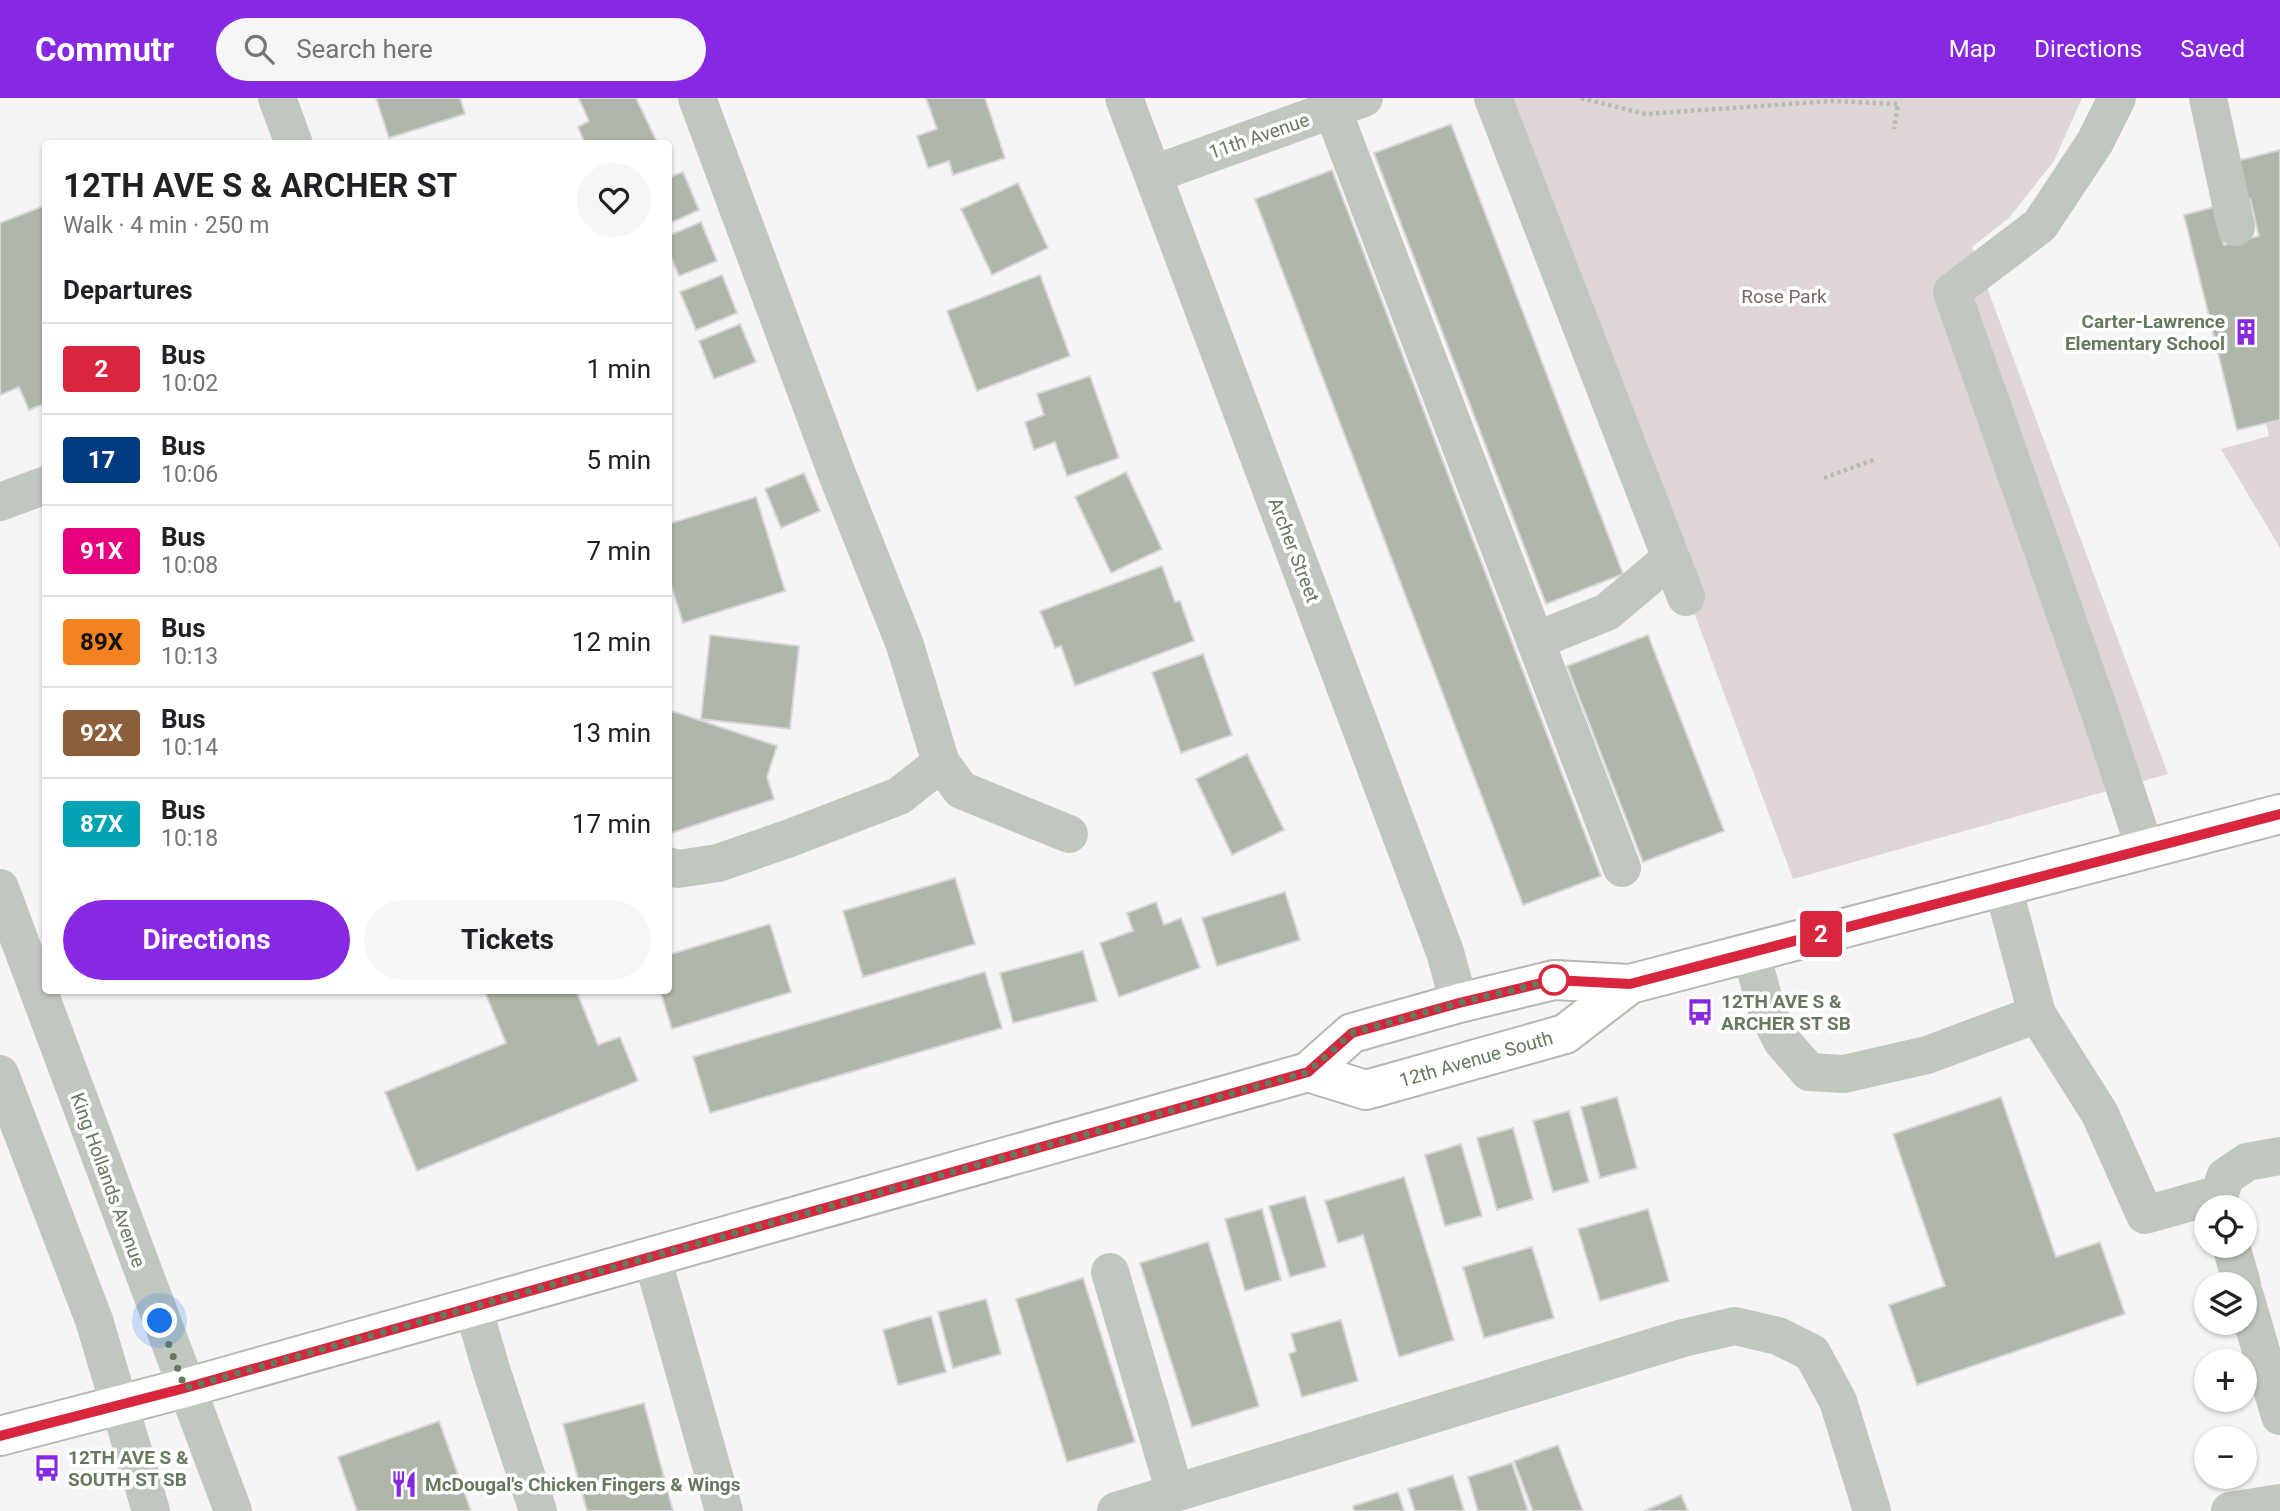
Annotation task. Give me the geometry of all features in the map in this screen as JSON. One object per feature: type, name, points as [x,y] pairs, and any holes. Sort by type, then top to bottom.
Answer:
[{"type":"main road","name":"12th Avenue South","points":[[0,1436],[185,1388],[1308,1072],[1352,1033],[1459,1003],[1554,980],[1630,984],[2280,814]]},
{"type":"main road","name":"12th Avenue South","points":[[1308,1072],[1366,1090],[1565,1034],[1630,984]]},
{"type":"street","points":[[277,98],[293,140]]},
{"type":"street","points":[[697,98],[837,474],[905,645],[941,763],[961,790],[1069,834]]},
{"type":"street","name":"Archer Street","points":[[1124,98],[1445,952],[1459,1003]]},
{"type":"street","points":[[1493,98],[1686,597]]},
{"type":"street","points":[[2116,98],[2095,142],[2040,225],[1952,292],[2145,849]]},
{"type":"street","points":[[2208,98],[2236,227]]},
{"type":"street","points":[[1341,102],[1535,641],[1622,869]]},
{"type":"street","name":"11th Avenue","points":[[1154,174],[1341,102]]},
{"type":"street","points":[[0,502],[42,486]]},
{"type":"street","points":[[1535,641],[1607,612],[1671,558]]},
{"type":"street","points":[[672,867],[678,869],[718,863],[899,796],[941,763]]},
{"type":"street","points":[[2003,887],[2037,1014],[2100,1114],[2145,1215],[2194,1206]]},
{"type":"street","name":"King Hollands Avenue","points":[[0,888],[233,1511]]},
{"type":"street","points":[[1751,953],[1767,1011],[1782,1041],[1809,1072],[1844,1074],[1927,1055],[2037,1014]]},
{"type":"street","points":[[0,1074],[94,1320],[151,1511]]},
{"type":"street","points":[[2221,1195],[2225,1177],[2247,1162],[2280,1156]]},
{"type":"street","points":[[652,1256],[724,1511]]},
{"type":"street","points":[[1110,1272],[1175,1493]]},
{"type":"street","points":[[473,1307],[538,1511]]},
{"type":"street","points":[[1116,1511],[1683,1338],[1735,1326],[1778,1336],[1812,1353],[1838,1401],[1872,1511]]},
{"type":"street","points":[[2256,1335],[2280,1416]]},
{"type":"street","points":[[2230,1511],[2280,1503]]},
{"type":"path","points":[[1581,98],[1645,114],[1832,101],[1898,101],[1894,129]]},
{"type":"path","points":[[1824,478],[1876,459]]},
{"type":"green space","name":"Rose Park","points":[[1503,98],[2082,98],[2054,161],[2009,218],[1972,247],[2168,774],[1793,879]]},
{"type":"green space","points":[[2280,420],[2280,548],[2221,449],[2269,436],[2266,423]]},
{"type":"building","points":[[376,98],[460,98],[465,114],[389,138]]},
{"type":"building","points":[[636,98],[656,140],[583,140],[578,127],[589,121],[579,99]]},
{"type":"building","points":[[926,98],[985,98],[1005,158],[953,175],[949,161],[928,168],[917,136],[937,129]]},
{"type":"building","points":[[1451,124],[1623,574],[1546,604],[1374,153]]},
{"type":"building","name":"Carter-Lawrence Elementary School","points":[[2280,150],[2280,420],[2237,430],[2184,215],[2214,207],[2224,245],[2259,236],[2237,161]]},
{"type":"building","points":[[1332,170],[1601,876],[1523,905],[1255,199]]},
{"type":"building","points":[[683,172],[699,210],[672,222],[672,176]]},
{"type":"building","points":[[1018,183],[1048,248],[992,275],[961,209]]},
{"type":"building","points":[[42,207],[42,405],[29,410],[19,387],[0,395],[0,223]]},
{"type":"building","points":[[701,222],[717,261],[679,276],[672,259],[672,234]]},
{"type":"building","points":[[722,275],[737,313],[696,330],[680,292]]},
{"type":"building","points":[[1040,275],[1070,356],[977,391],[947,311]]},
{"type":"building","points":[[740,324],[756,362],[714,379],[699,341]]},
{"type":"building","points":[[1090,376],[1119,458],[1067,476],[1055,442],[1034,450],[1025,422],[1044,415],[1037,394]]},
{"type":"building","points":[[1126,472],[1162,549],[1111,573],[1075,497]]},
{"type":"building","points":[[804,473],[820,511],[781,528],[765,489]]},
{"type":"building","points":[[756,497],[785,591],[683,623],[672,588],[672,523]]},
{"type":"building","points":[[1162,566],[1175,602],[1180,601],[1194,641],[1075,686],[1061,646],[1055,648],[1040,611]]},
{"type":"building","points":[[710,635],[799,646],[790,729],[701,719]]},
{"type":"building","points":[[1648,635],[1724,831],[1643,862],[1567,666]]},
{"type":"building","points":[[1203,654],[1232,735],[1181,753],[1152,672]]},
{"type":"building","points":[[672,711],[777,746],[767,777],[774,799],[672,833]]},
{"type":"building","points":[[1247,754],[1284,830],[1232,855],[1196,779]]},
{"type":"building","points":[[955,878],[975,944],[863,977],[843,911]]},
{"type":"building","points":[[1285,892],[1300,940],[1217,966],[1202,918]]},
{"type":"building","points":[[1156,902],[1164,925],[1181,918],[1200,968],[1119,997],[1100,943],[1133,931],[1127,913]]},
{"type":"building","points":[[770,924],[791,992],[672,1029],[661,994],[672,994],[672,954]]},
{"type":"building","points":[[1083,951],[1097,1001],[1013,1023],[1000,973]]},
{"type":"building","points":[[985,972],[1002,1028],[710,1113],[693,1057]]},
{"type":"building","points":[[486,994],[578,994],[598,1045],[620,1037],[638,1081],[417,1171],[385,1092],[506,1043]]},
{"type":"building","points":[[1617,1097],[1637,1168],[1600,1178],[1581,1107]]},
{"type":"building","points":[[2001,1097],[2056,1257],[2100,1242],[2125,1314],[1917,1385],[1889,1305],[1945,1286],[1893,1134]]},
{"type":"building","points":[[1569,1111],[1589,1182],[1553,1192],[1533,1121]]},
{"type":"building","points":[[1513,1128],[1533,1199],[1497,1210],[1477,1138]]},
{"type":"building","points":[[1461,1144],[1482,1216],[1445,1226],[1425,1155]]},
{"type":"building","points":[[1404,1177],[1454,1340],[1399,1357],[1363,1235],[1338,1243],[1325,1201]]},
{"type":"building","points":[[1305,1196],[1326,1267],[1290,1277],[1269,1206]]},
{"type":"building","points":[[1262,1209],[1281,1280],[1245,1291],[1225,1219]]},
{"type":"building","points":[[1648,1209],[1669,1281],[1600,1301],[1578,1229]]},
{"type":"building","points":[[1208,1242],[1259,1406],[1192,1427],[1140,1263]]},
{"type":"building","points":[[1532,1247],[1554,1318],[1484,1338],[1463,1267]]},
{"type":"building","points":[[1083,1278],[1135,1442],[1067,1462],[1016,1299]]},
{"type":"building","points":[[986,1299],[1001,1354],[953,1368],[938,1312]]},
{"type":"building","points":[[931,1316],[946,1372],[898,1385],[883,1330]]},
{"type":"building","points":[[1341,1320],[1358,1381],[1302,1397],[1289,1354],[1296,1351],[1291,1334]]},
{"type":"building","points":[[644,1403],[673,1511],[587,1511],[563,1424]]},
{"type":"building","name":"McDougal's Chicken Fingers & Wings","points":[[439,1421],[471,1511],[357,1511],[338,1457]]},
{"type":"building","points":[[1558,1445],[1583,1511],[1533,1511],[1514,1461]]},
{"type":"building","points":[[1512,1463],[1528,1511],[1478,1511],[1468,1477]]},
{"type":"building","points":[[1453,1475],[1464,1511],[1415,1511],[1408,1489]]},
{"type":"building","points":[[1398,1492],[1404,1511],[1354,1511],[1353,1506]]},
{"type":"building","points":[[1681,1495],[1688,1511],[1644,1511]]},
{"type":"bus line","name":"2","points":[[0,1436],[185,1388],[1308,1072],[1352,1033],[1459,1003],[1554,980],[1630,984],[2280,814]]},
{"type":"place","name":"Carter-Lawrence Elementary School","points":[[2246,332]]},
{"type":"place","name":"12TH AVE S & ARCHER ST SB","points":[[1700,1012]]},
{"type":"place","name":"12TH AVE S & SOUTH ST SB","points":[[47,1468]]},
{"type":"place","name":"McDougal's Chicken Fingers & Wings","points":[[404,1484]]},
{"type":"route","points":[[160,1321],[185,1388],[1308,1072],[1352,1033],[1554,980]]}]
